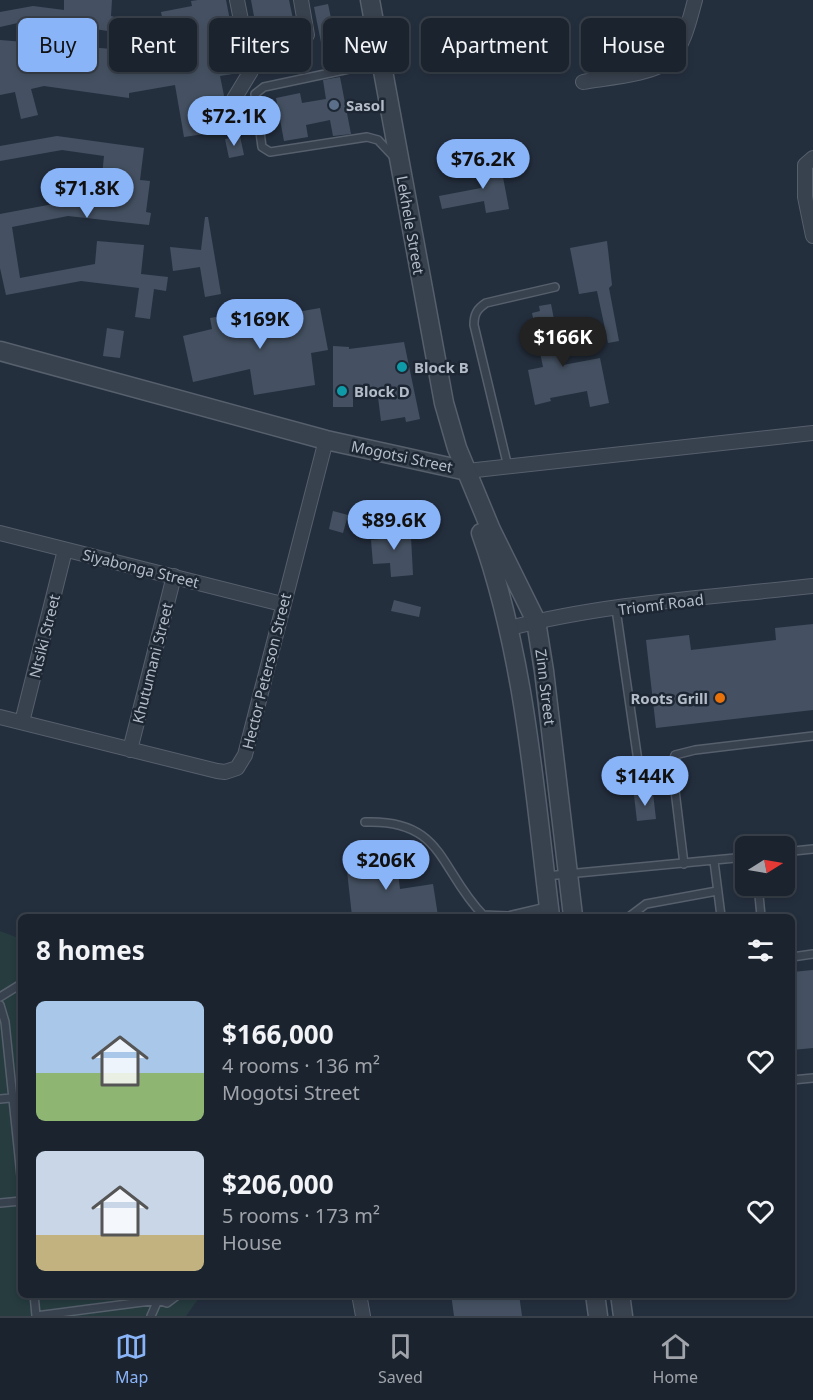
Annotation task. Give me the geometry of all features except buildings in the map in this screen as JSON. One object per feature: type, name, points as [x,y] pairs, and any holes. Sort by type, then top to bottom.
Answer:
[{"type":"street","points":[[237,0],[251,71],[234,99],[238,123]]},
{"type":"street","points":[[301,0],[304,18]]},
{"type":"street","name":"Lekhele Street","points":[[370,0],[373,18]]},
{"type":"street","points":[[583,81],[640,72],[669,60],[679,45],[695,0]]},
{"type":"street","name":"Lekhele Street","points":[[383,72],[444,403],[463,470]]},
{"type":"street","points":[[813,158],[805,165],[804,184],[813,236]]},
{"type":"street","name":"Mogotsi Street","points":[[0,351],[326,440],[463,470],[813,433]]},
{"type":"street","name":"Hector Peterson Street","points":[[0,717],[217,771],[225,772],[237,768],[245,755],[326,440]]},
{"type":"street","name":"Zinn Street","points":[[463,470],[536,621],[573,914]]},
{"type":"street","name":"Zinn Street","points":[[463,470],[510,628],[519,670],[550,911]]},
{"type":"street","name":"Siyabonga Street","points":[[0,533],[282,604]]},
{"type":"street","name":"Ntsiki Street","points":[[22,722],[65,550]]},
{"type":"street","name":"Khutumani Street","points":[[130,750],[174,576]]},
{"type":"street","name":"Triomf Road","points":[[510,628],[536,621],[616,609],[813,586]]},
{"type":"street","points":[[360,1298],[363,1316]]},
{"type":"street","points":[[596,1298],[598,1316]]},
{"type":"street","points":[[621,1298],[623,1316]]},
{"type":"lane","points":[[337,72],[258,90],[255,94],[262,147],[270,152],[367,137],[378,140],[400,164]]},
{"type":"lane","points":[[508,467],[474,325],[474,316],[477,309],[486,303],[555,287]]},
{"type":"lane","points":[[616,609],[640,775]]},
{"type":"lane","points":[[684,864],[672,766],[675,755],[695,750],[813,736]]},
{"type":"lane","points":[[365,822],[394,822],[406,825],[427,839],[445,858],[463,891],[481,914]]},
{"type":"lane","points":[[795,851],[813,849]]},
{"type":"lane","points":[[546,876],[735,858]]},
{"type":"lane","points":[[714,861],[721,914]]},
{"type":"lane","points":[[633,914],[646,904],[717,891]]},
{"type":"lane","points":[[759,896],[761,914]]},
{"type":"lane","points":[[525,914],[550,911]]},
{"type":"lane","points":[[795,957],[813,954]]},
{"type":"lane","points":[[0,997],[18,986]]},
{"type":"lane","points":[[0,1005],[5,1022],[18,1150]]},
{"type":"lane","points":[[795,1080],[813,1078]]},
{"type":"lane","points":[[0,1099],[18,1097]]},
{"type":"lane","points":[[0,1203],[18,1201]]},
{"type":"lane","points":[[34,1298],[36,1316],[158,1300],[167,1303],[174,1298]]},
{"type":"lane","points":[[151,1316],[158,1300]]},
{"type":"green space","points":[[0,931],[18,938],[18,1298],[199,1298],[186,1316],[0,1316]]},
{"type":"place","name":"Sasol","points":[[334,105]]},
{"type":"place","name":"Block B","points":[[402,367]]},
{"type":"place","name":"Block D","points":[[342,391]]},
{"type":"place","name":"Roots Grill","points":[[720,698]]}]
